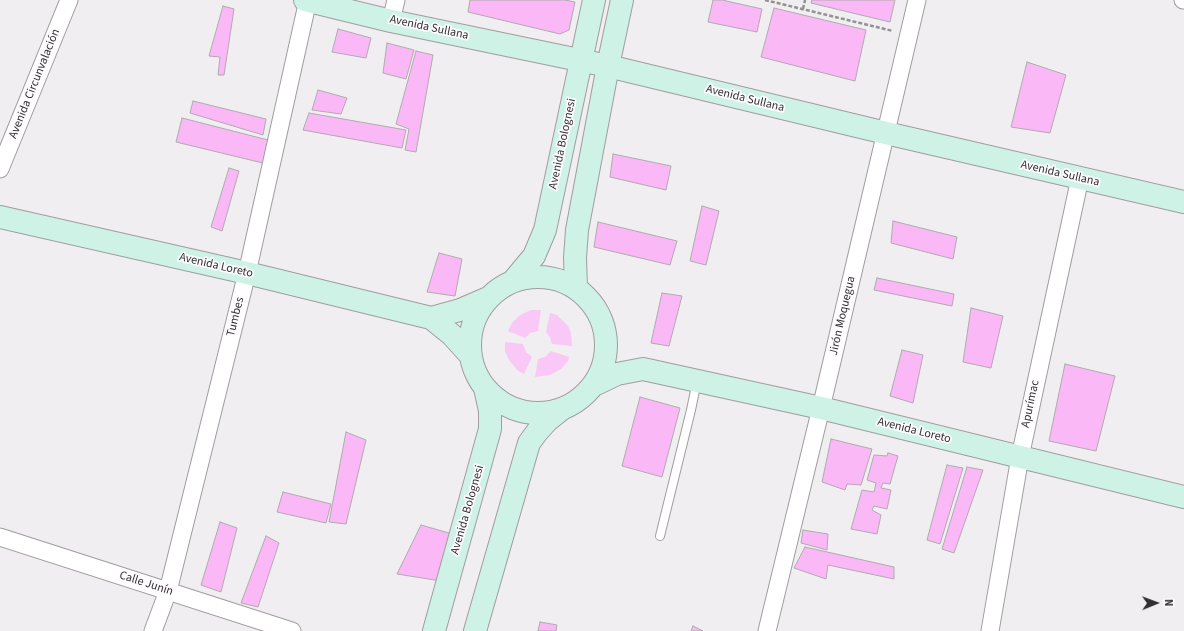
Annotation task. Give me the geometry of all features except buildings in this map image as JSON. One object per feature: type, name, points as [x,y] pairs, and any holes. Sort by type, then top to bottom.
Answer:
[{"type":"main road","name":"Avenida Sullana","points":[[307,0],[396,6],[581,60],[1184,202]]},
{"type":"main road","name":"Avenida Bolognesi","points":[[514,280],[534,256],[545,230],[594,0]]},
{"type":"main road","points":[[576,287],[575,258],[577,230],[622,0]]},
{"type":"main road","name":"Avenida Loreto","points":[[0,217],[247,273],[431,318],[452,336],[471,356]]},
{"type":"main road","points":[[475,631],[529,443],[547,421],[562,409],[580,400],[594,385],[602,369],[606,352],[606,334],[600,316],[590,300],[576,287],[561,280],[546,276],[530,276],[514,280],[500,288],[488,298],[479,310],[473,325],[470,340],[471,356],[476,373],[485,388],[498,401],[519,411],[542,414],[562,409]]},
{"type":"main road","name":"Avenida Loreto","points":[[431,318],[460,310],[488,298]]},
{"type":"main road","name":"Avenida Loreto","points":[[606,334],[622,354],[632,363],[643,369],[821,408],[1184,497]]},
{"type":"main road","name":"Avenida Loreto","points":[[594,385],[617,374],[643,369]]},
{"type":"main road","name":"Avenida Bolognesi","points":[[434,631],[490,429],[490,411],[485,388]]},
{"type":"street","name":"Avenida Circunvalación","points":[[0,169],[69,0]]},
{"type":"street","name":"Tumbes","points":[[153,631],[168,591],[247,273],[307,0]]},
{"type":"street","name":"Jirón Moquegua","points":[[767,631],[917,0]]},
{"type":"street","name":"Apurímac","points":[[990,631],[1020,457],[1080,178]]},
{"type":"street","name":"Calle Junín","points":[[0,537],[292,631]]},
{"type":"lane","points":[[660,536],[697,380]]},
{"type":"path","points":[[765,0],[893,32]]},
{"type":"path","points":[[803,9],[805,0]]},
{"type":"shaded area","points":[[531,310],[541,310],[538,331],[530,333],[525,338],[508,331],[512,323],[520,315]]},
{"type":"shaded area","points":[[550,313],[557,315],[568,326],[571,333],[572,346],[552,344],[550,337],[546,332]]},
{"type":"shaded area","points":[[505,342],[523,344],[526,352],[532,357],[524,374],[517,370],[509,360],[505,351]]},
{"type":"shaded area","points":[[551,351],[569,357],[568,361],[561,369],[550,375],[535,377],[538,359],[545,357]]}]
